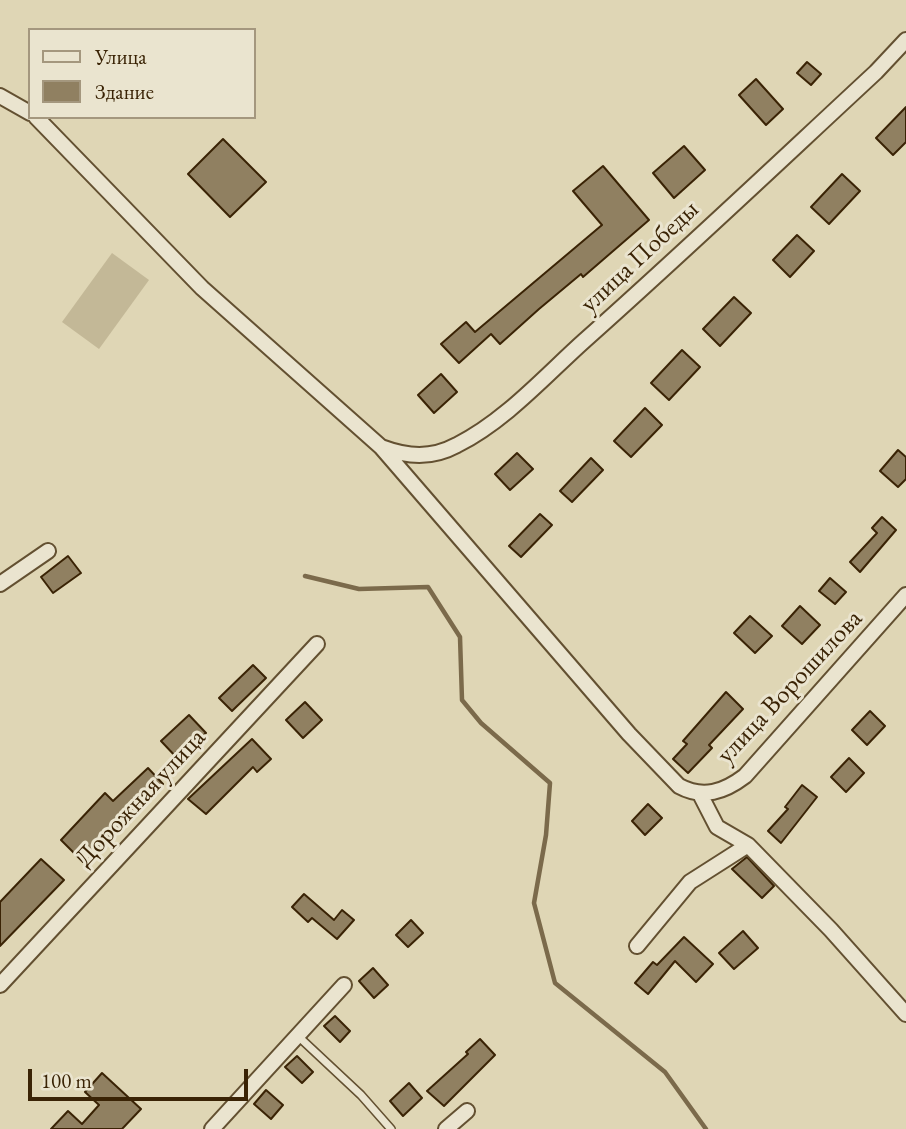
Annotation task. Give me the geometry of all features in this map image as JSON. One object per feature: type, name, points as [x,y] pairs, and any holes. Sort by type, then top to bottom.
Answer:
[{"type":"street","name":"улица Победы","points":[[381,447],[411,456],[438,453],[457,445],[504,412],[784,157],[906,40]]},
{"type":"street","points":[[0,96],[28,112]]},
{"type":"street","points":[[38,119],[202,288],[381,447],[670,779],[690,792],[700,794],[717,827],[748,845],[831,930],[906,1014]]},
{"type":"street","points":[[0,584],[48,551]]},
{"type":"street","name":"улица Ворошилова","points":[[700,794],[734,785],[760,763],[906,595]]},
{"type":"street","name":"Дорожная улица","points":[[0,985],[317,644]]},
{"type":"street","points":[[637,946],[690,882],[748,845]]},
{"type":"street","points":[[212,1129],[344,985]]},
{"type":"street","points":[[446,1129],[467,1111]]},
{"type":"lane","points":[[299,1037],[361,1095],[391,1129]]},
{"type":"shaded area","points":[[112,253],[149,280],[99,349],[62,322]]},
{"type":"building","points":[[807,62],[821,74],[811,85],[797,73]]},
{"type":"building","points":[[756,79],[783,109],[766,125],[739,95]]},
{"type":"building","points":[[906,107],[906,142],[893,155],[876,138]]},
{"type":"building","points":[[223,139],[266,182],[230,217],[188,174]]},
{"type":"building","points":[[684,146],[705,170],[674,198],[653,173]]},
{"type":"building","points":[[603,166],[649,220],[500,344],[491,334],[459,363],[441,344],[466,322],[475,332],[602,225],[573,191]]},
{"type":"building","points":[[842,174],[860,191],[829,224],[811,207]]},
{"type":"building","points":[[797,235],[814,251],[790,277],[773,260]]},
{"type":"building","points":[[734,297],[751,313],[720,346],[703,329]]},
{"type":"building","points":[[682,350],[700,367],[669,400],[651,383]]},
{"type":"building","points":[[441,374],[457,392],[434,413],[418,395]]},
{"type":"building","points":[[645,408],[662,425],[631,457],[614,441]]},
{"type":"building","points":[[898,450],[906,457],[906,479],[898,487],[880,471]]},
{"type":"building","points":[[517,453],[533,469],[510,490],[495,474]]},
{"type":"building","points":[[591,458],[603,470],[572,502],[560,491]]},
{"type":"building","points":[[540,514],[552,525],[521,557],[509,546]]},
{"type":"building","points":[[882,517],[896,530],[860,572],[850,562],[877,533],[872,528]]},
{"type":"building","points":[[68,556],[81,573],[53,593],[41,577]]},
{"type":"building","points":[[830,578],[846,592],[835,604],[819,591]]},
{"type":"building","points":[[800,606],[820,625],[802,644],[782,626]]},
{"type":"building","points":[[750,616],[772,636],[755,653],[734,633]]},
{"type":"building","points":[[253,665],[266,678],[232,711],[219,698]]},
{"type":"building","points":[[726,692],[743,709],[709,745],[712,748],[688,773],[673,759],[687,744],[683,741]]},
{"type":"building","points":[[305,702],[322,720],[303,738],[286,720]]},
{"type":"building","points":[[870,711],[885,726],[867,745],[852,730]]},
{"type":"building","points":[[189,715],[206,733],[178,759],[161,741]]},
{"type":"building","points":[[252,739],[271,759],[257,772],[253,767],[206,814],[188,799]]},
{"type":"building","points":[[849,758],[864,773],[846,792],[831,777]]},
{"type":"building","points":[[148,768],[163,784],[83,862],[61,840],[105,793],[113,801]]},
{"type":"building","points":[[802,785],[817,797],[781,843],[768,831],[788,809],[785,807]]},
{"type":"building","points":[[648,804],[662,818],[645,835],[632,821]]},
{"type":"building","points":[[747,857],[774,886],[762,898],[732,869]]},
{"type":"building","points":[[41,859],[64,880],[0,946],[0,902]]},
{"type":"building","points":[[304,894],[334,920],[342,910],[354,920],[337,939],[312,918],[308,922],[292,907]]},
{"type":"building","points":[[411,920],[423,933],[408,947],[396,935]]},
{"type":"building","points":[[743,931],[758,948],[734,969],[719,953]]},
{"type":"building","points":[[684,937],[713,964],[696,982],[675,961],[648,994],[635,983],[653,962],[657,965]]},
{"type":"building","points":[[373,968],[388,985],[374,998],[359,981]]},
{"type":"building","points":[[335,1016],[350,1031],[340,1042],[324,1026]]},
{"type":"building","points":[[480,1039],[495,1055],[444,1106],[427,1091],[468,1054],[466,1052]]},
{"type":"building","points":[[297,1056],[313,1072],[302,1083],[285,1067]]},
{"type":"building","points":[[102,1073],[141,1109],[122,1129],[51,1129],[68,1111],[82,1124],[99,1105],[85,1092]]},
{"type":"building","points":[[409,1083],[422,1098],[403,1116],[390,1101]]},
{"type":"building","points":[[266,1090],[283,1105],[271,1119],[254,1104]]},
{"type":"waterway","points":[[305,576],[359,589],[428,587],[460,637],[462,700],[481,723],[550,783],[546,835],[534,903],[555,983],[665,1072],[706,1129]]}]
